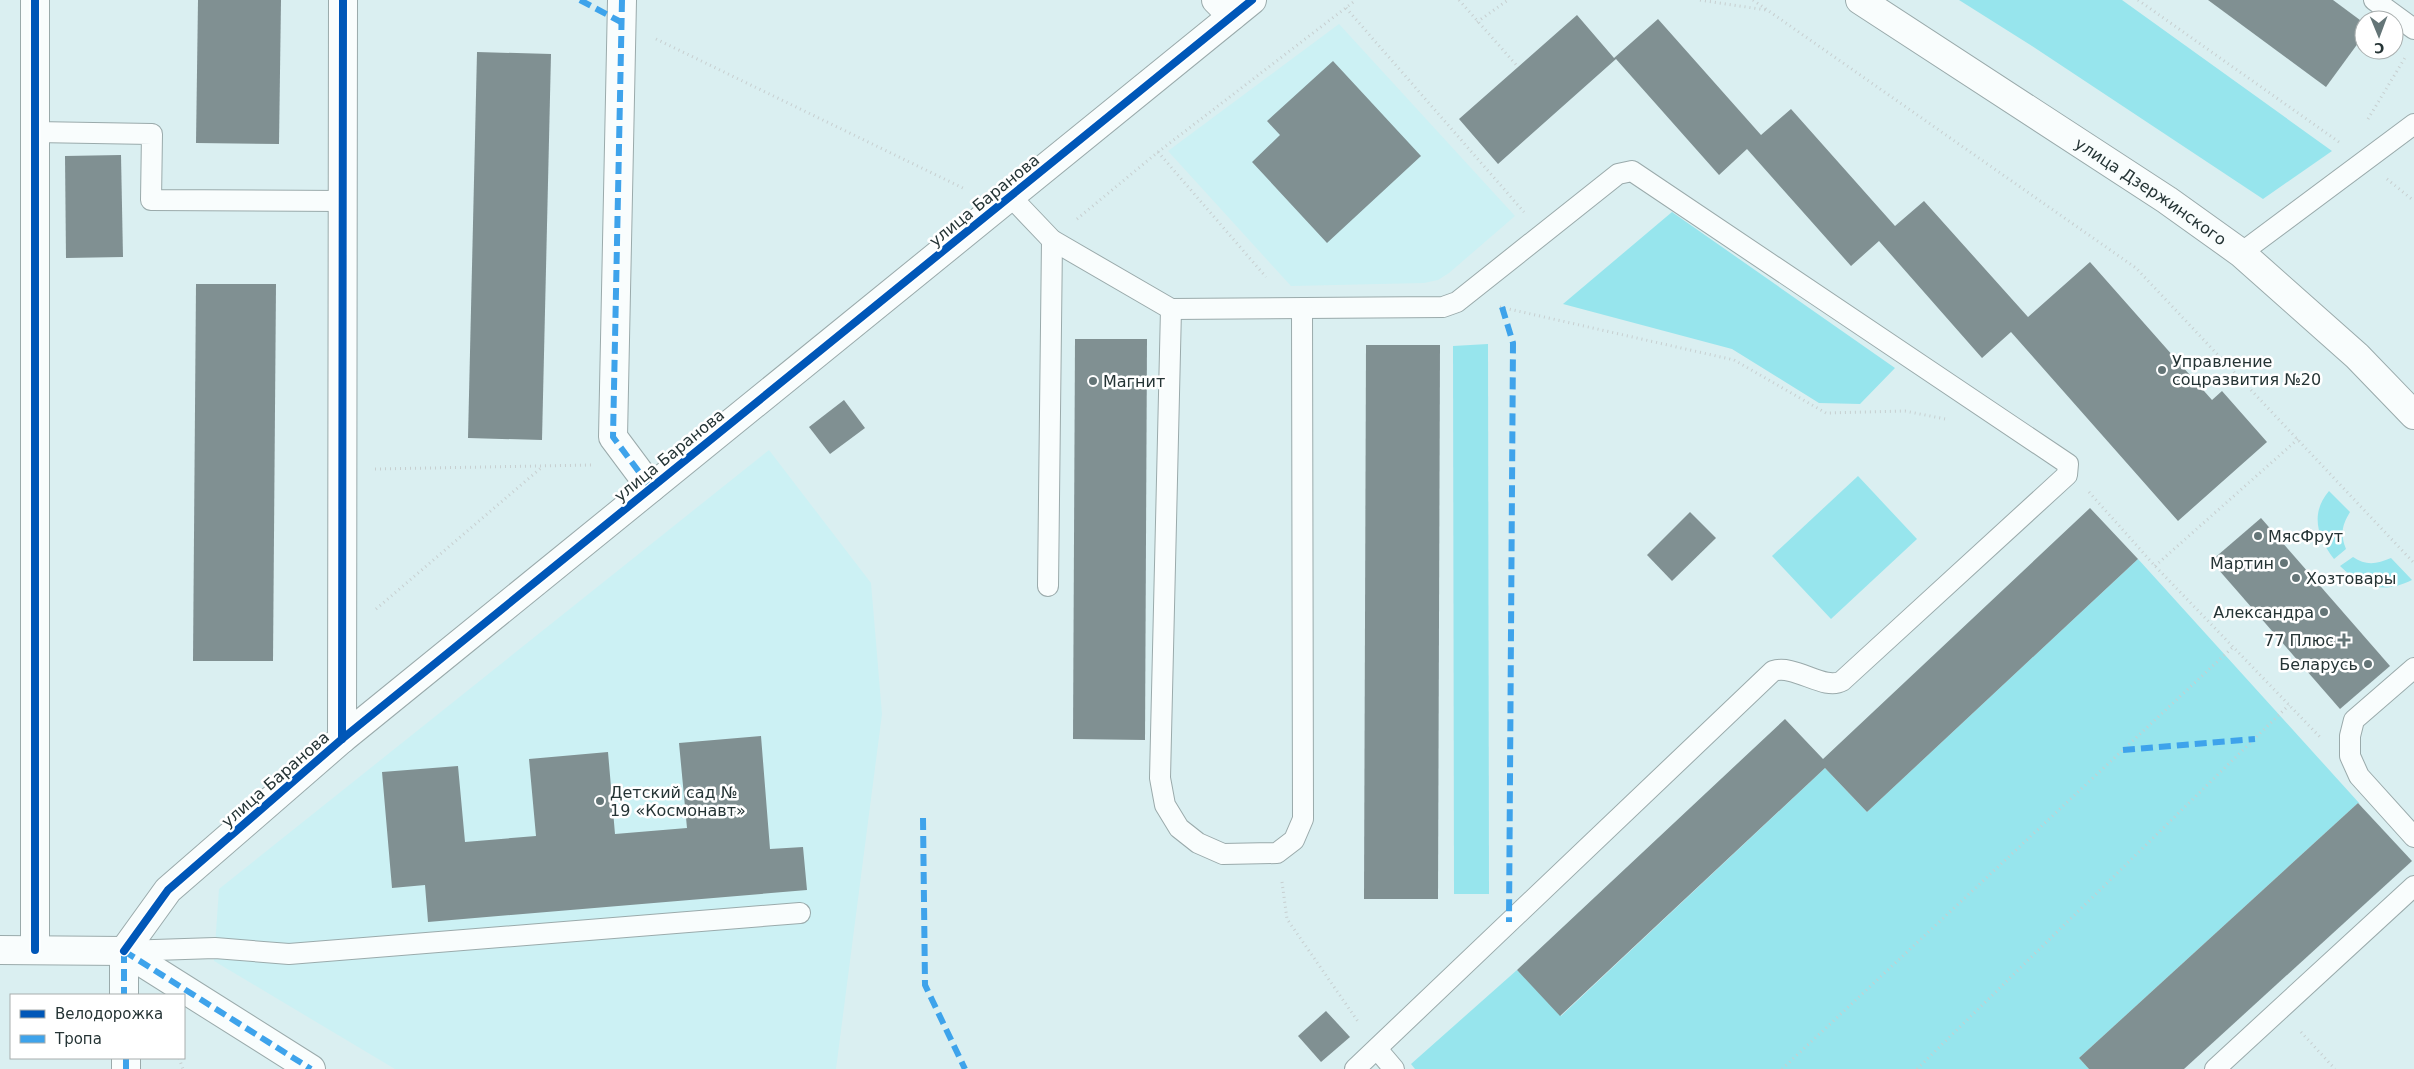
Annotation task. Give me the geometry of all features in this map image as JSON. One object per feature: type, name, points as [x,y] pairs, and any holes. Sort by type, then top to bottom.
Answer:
[{"type":"street","points":[[35,0],[35,950]]},
{"type":"street","points":[[342,739],[343,0]]},
{"type":"street","name":"улица Дзержинского","points":[[1860,0],[2167,200],[2241,253],[2357,356],[2414,415]]},
{"type":"street","name":"улица Баранова","points":[[124,951],[168,890],[342,739],[1010,197],[1233,5]]},
{"type":"street","points":[[622,11],[613,436],[651,488]]},
{"type":"street","points":[[0,950],[124,951],[311,1069]]},
{"type":"street","points":[[124,951],[124,994]]},
{"type":"lane","points":[[2374,0],[2414,29]]},
{"type":"lane","points":[[2241,253],[2414,124]]},
{"type":"lane","points":[[35,132],[152,134],[152,200],[343,201]]},
{"type":"lane","points":[[1010,197],[1052,240],[1170,309],[1443,307],[1462,298],[1618,174],[1632,171],[2068,464],[2067,475],[1842,681],[1831,684],[1787,670],[1773,671],[1355,1069]]},
{"type":"lane","points":[[1048,586],[1052,240]]},
{"type":"lane","points":[[1170,309],[1160,778],[1165,805],[1179,828],[1198,843],[1223,854],[1277,853],[1294,840],[1303,819],[1297,308]]},
{"type":"lane","points":[[2414,668],[2354,720],[2350,736],[2350,756],[2359,776],[2414,837]]},
{"type":"lane","points":[[2215,1069],[2414,886]]},
{"type":"lane","points":[[124,951],[215,948],[289,954],[800,913]]},
{"type":"lane","points":[[1377,1049],[1394,1069]]},
{"type":"path","points":[[1052,240],[1158,152],[1356,0]]},
{"type":"path","points":[[1458,0],[1518,67]]},
{"type":"path","points":[[1477,22],[1508,0]]},
{"type":"path","points":[[1700,0],[1767,10]]},
{"type":"path","points":[[1753,0],[2136,268],[2414,563]]},
{"type":"path","points":[[2138,0],[2365,162],[2414,201]]},
{"type":"path","points":[[1346,8],[1542,233]]},
{"type":"path","points":[[622,11],[961,188],[1010,197]]},
{"type":"path","points":[[1158,152],[1297,308]]},
{"type":"path","points":[[1462,298],[1734,360],[1826,413],[1905,412],[1952,420]]},
{"type":"path","points":[[2155,566],[2298,439]]},
{"type":"path","points":[[342,470],[601,465]]},
{"type":"path","points":[[342,638],[543,466]]},
{"type":"path","points":[[2069,469],[2155,566],[2359,776]]},
{"type":"path","points":[[1782,1069],[2234,646]]},
{"type":"path","points":[[1917,1069],[2289,705]]},
{"type":"path","points":[[1277,853],[1287,919],[1377,1049]]},
{"type":"path","points":[[2280,1009],[2335,1069]]},
{"type":"shaded area","points":[[1959,0],[2122,0],[2332,151],[2263,199]]},
{"type":"shaded area","points":[[1339,24],[1515,216],[1449,273],[1438,280],[1424,283],[1291,286],[1168,151]]},
{"type":"shaded area","points":[[1672,212],[1895,368],[1860,404],[1819,403],[1732,349],[1563,304]]},
{"type":"shaded area","points":[[1488,344],[1489,894],[1454,894],[1453,346]]},
{"type":"shaded area","name":"Детский сад № 19 «Космонавт»","points":[[769,450],[871,583],[882,714],[836,1069],[395,1069],[214,961],[219,889]]},
{"type":"shaded area","points":[[1858,476],[1917,539],[1831,619],[1772,556]]},
{"type":"shaded area","points":[[2329,491],[2350,512],[2343,530],[2346,549],[2334,559],[2323,542],[2318,525],[2319,508]]},
{"type":"shaded area","points":[[2353,557],[2367,563],[2381,562],[2391,558],[2412,580],[2383,588],[2366,584],[2340,566]]},
{"type":"shaded area","points":[[2138,559],[2360,804],[2358,803],[2079,1058],[2089,1069],[1415,1069],[1411,1064],[1517,970],[1561,1016],[1825,768],[1867,812]]},
{"type":"building","points":[[198,0],[281,0],[279,144],[196,143]]},
{"type":"building","points":[[2208,0],[2333,0],[2354,16],[2354,49],[2326,87]]},
{"type":"building","points":[[1577,15],[1614,58],[1658,19],[1761,135],[1791,109],[1895,226],[1924,201],[2028,317],[2090,262],[2212,400],[2222,391],[2267,442],[2178,521],[2011,332],[1982,358],[1879,241],[1851,266],[1747,149],[1719,175],[1616,59],[1498,164],[1459,119]]},
{"type":"building","points":[[477,52],[551,54],[542,440],[468,438]]},
{"type":"building","points":[[1333,61],[1421,156],[1327,243],[1252,162],[1280,135],[1267,121]]},
{"type":"building","points":[[121,155],[123,257],[66,258],[65,156]]},
{"type":"building","points":[[196,284],[276,284],[273,661],[193,661]]},
{"type":"building","points":[[1075,339],[1147,339],[1145,740],[1073,739]]},
{"type":"building","points":[[1366,345],[1440,345],[1438,899],[1364,899]]},
{"type":"building","points":[[844,400],[865,428],[830,454],[809,427]]},
{"type":"building","points":[[2090,508],[2138,559],[1867,812],[1825,768],[1560,1016],[1517,970],[1785,719],[1823,759]]},
{"type":"building","points":[[1690,512],[1716,538],[1672,581],[1647,555]]},
{"type":"building","points":[[2261,518],[2390,666],[2340,709],[2211,561]]},
{"type":"building","points":[[761,736],[770,849],[803,847],[807,890],[428,922],[425,885],[392,888],[382,772],[458,766],[465,842],[536,836],[529,759],[608,752],[615,834],[687,828],[679,743]]},
{"type":"building","points":[[2358,803],[2412,861],[2184,1069],[2089,1069],[2079,1058]]},
{"type":"building","points":[[1326,1011],[1350,1037],[1321,1062],[1298,1036]]},
{"type":"marked path","points":[[580,0],[621,22]]},
{"type":"marked path","points":[[622,0],[613,437],[651,488]]},
{"type":"marked path","points":[[1502,307],[1513,343],[1509,922]]},
{"type":"marked path","points":[[2123,750],[2255,739]]},
{"type":"marked path","points":[[923,818],[925,985],[965,1069]]},
{"type":"marked path","points":[[124,951],[311,1069]]},
{"type":"marked path","points":[[124,951],[124,994]]},
{"type":"marked path","points":[[126,1059],[126,1069]]},
{"type":"cycle path","points":[[35,0],[35,950]]},
{"type":"cycle path","points":[[342,739],[343,0]]},
{"type":"cycle path","points":[[124,951],[168,890],[342,739],[1252,0]]},
{"type":"place","name":"Управление соцразвития №20","points":[[2162,370]]},
{"type":"place","name":"Магнит","points":[[1093,381]]},
{"type":"place","name":"МясФрут","points":[[2258,536]]},
{"type":"place","name":"Мартин","points":[[2284,563]]},
{"type":"place","name":"Хозтовары","points":[[2296,578]]},
{"type":"place","name":"Александра","points":[[2324,612]]},
{"type":"place","name":"77 Плюс","points":[[2344,640]]},
{"type":"place","name":"Беларусь","points":[[2368,664]]},
{"type":"place","name":"Детский сад № 19 «Космонавт»","points":[[600,801]]}]
